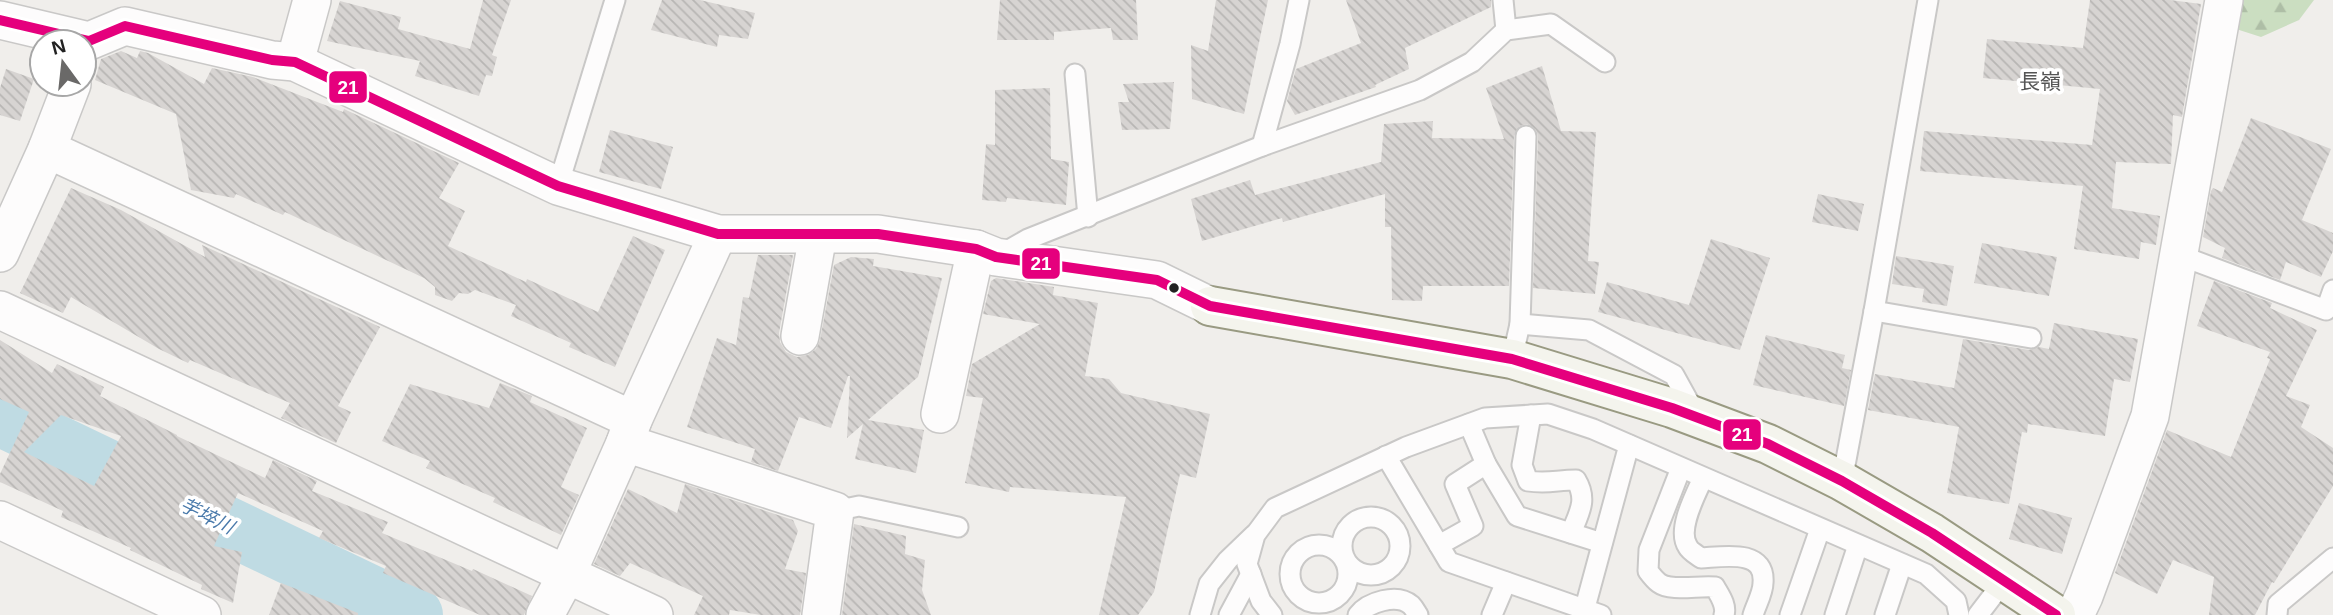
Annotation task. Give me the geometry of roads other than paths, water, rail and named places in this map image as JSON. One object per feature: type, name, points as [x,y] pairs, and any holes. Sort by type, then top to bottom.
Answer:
[{"type":"street","points":[[295,62],[312,0]]},
{"type":"street","points":[[2075,615],[2150,416],[2224,0]]},
{"type":"street","points":[[0,20],[28,29]]},
{"type":"street","points":[[98,42],[125,26],[272,60],[295,62],[558,186],[718,234],[878,234],[1157,280],[1210,306],[1516,341],[1698,418],[1768,444],[1842,481],[1932,533],[2056,615]]},
{"type":"street","points":[[0,253],[47,149],[67,98]]},
{"type":"street","points":[[47,149],[629,431],[835,511],[821,615]]},
{"type":"street","points":[[545,615],[566,576],[718,234]]},
{"type":"street","points":[[800,336],[818,235]]},
{"type":"street","points":[[940,414],[986,253]]},
{"type":"street","points":[[0,310],[654,615]]},
{"type":"street","points":[[0,520],[202,615]]},
{"type":"lane","points":[[558,186],[615,0]]},
{"type":"lane","points":[[1262,146],[1299,0]]},
{"type":"lane","points":[[1503,0],[1506,30]]},
{"type":"lane","points":[[1842,481],[1928,0]]},
{"type":"lane","points":[[986,253],[1088,217],[1262,146],[1420,90],[1472,62],[1506,30],[1551,24],[1605,62]]},
{"type":"lane","points":[[1075,74],[1088,217]]},
{"type":"lane","points":[[1526,135],[1516,341],[1588,330],[1674,375],[1698,418]]},
{"type":"lane","points":[[2179,255],[2326,310],[2333,290]]},
{"type":"lane","points":[[1874,311],[2031,338]]},
{"type":"lane","points":[[1200,615],[1209,584],[1228,560],[1255,535],[1275,508],[1386,456],[1485,418],[1548,414],[1593,429],[1926,574],[1956,601],[1959,615]]},
{"type":"lane","points":[[1531,415],[1522,465],[1528,481],[1548,484],[1562,480],[1576,481],[1583,492],[1580,510],[1571,533]]},
{"type":"lane","points":[[1469,424],[1486,464],[1517,516],[1602,543]]},
{"type":"lane","points":[[1386,456],[1449,562],[1590,613],[1602,543],[1629,445]]},
{"type":"lane","points":[[1439,545],[1473,526],[1455,484],[1486,464]]},
{"type":"lane","points":[[1681,468],[1649,550],[1648,571],[1660,584],[1672,588],[1701,585],[1715,587],[1723,600],[1726,611],[1724,615]]},
{"type":"lane","points":[[1703,478],[1686,523],[1684,533],[1688,547],[1701,558],[1744,556],[1754,561],[1761,569],[1763,583],[1753,615]]},
{"type":"lane","points":[[835,511],[859,506],[958,527]]},
{"type":"lane","points":[[1345,560],[1333,548],[1315,545],[1306,548],[1293,561],[1290,578],[1293,588],[1308,601],[1329,602],[1345,589],[1349,570],[1345,560],[1342,542],[1345,534],[1357,521],[1375,518],[1384,520],[1397,532],[1400,542],[1396,561],[1380,574],[1361,573],[1345,560]]},
{"type":"lane","points":[[1397,532],[1423,519]]},
{"type":"lane","points":[[1790,615],[1820,529]]},
{"type":"lane","points":[[1255,535],[1247,564],[1269,611],[1293,588]]},
{"type":"lane","points":[[1835,615],[1858,545]]},
{"type":"lane","points":[[2277,615],[2278,604],[2333,558]]},
{"type":"lane","points":[[1885,615],[1902,564]]},
{"type":"lane","points":[[1228,615],[1251,574]]},
{"type":"lane","points":[[1978,615],[2004,581]]},
{"type":"lane","points":[[1492,615],[1506,582]]},
{"type":"lane","points":[[1358,615],[1363,609],[1395,599],[1411,604],[1418,615]]},
{"type":"waterway","name":"芋埣川","points":[[0,417],[414,615]]},
{"type":"district","name":"長嶺","points":[[2040,81]]}]
